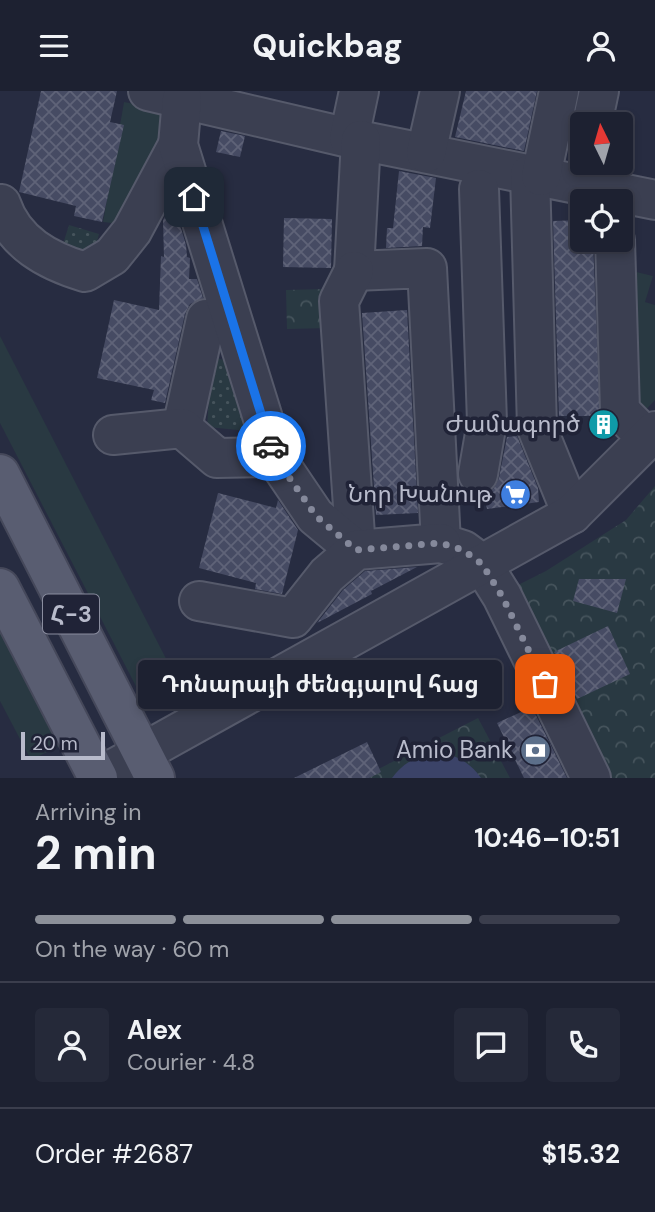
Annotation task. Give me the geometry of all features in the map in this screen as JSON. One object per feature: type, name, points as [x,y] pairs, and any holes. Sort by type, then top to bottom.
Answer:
[{"type":"main road","name":"Հ-3","points":[[0,474],[149,766]]},
{"type":"main road","name":"Հ-3","points":[[0,588],[98,778]]},
{"type":"street","points":[[356,550],[339,301],[354,271],[355,139],[359,91]]},
{"type":"street","points":[[426,153],[440,91]]},
{"type":"street","points":[[559,91],[536,175],[537,428],[572,514]]},
{"type":"street","points":[[595,112],[599,91]]},
{"type":"street","points":[[356,550],[316,516],[275,457],[178,145],[165,94],[248,102],[355,139],[582,183],[655,200]]},
{"type":"street","points":[[1,204],[6,219],[21,240],[58,264],[85,272],[112,256],[132,231],[178,145]]},
{"type":"street","points":[[478,474],[487,422],[479,189]]},
{"type":"street","points":[[98,778],[149,766],[482,564],[572,514],[651,434],[620,411],[615,252]]},
{"type":"street","points":[[354,271],[427,268],[441,543]]},
{"type":"street","points":[[182,428],[206,319]]},
{"type":"street","points":[[435,426],[487,422]]},
{"type":"street","points":[[113,435],[182,428],[217,458],[275,457]]},
{"type":"street","points":[[199,601],[293,618],[327,575],[356,550],[441,543],[463,550],[482,564],[502,596],[591,778]]},
{"type":"green space","points":[[124,102],[163,109],[168,140],[129,225],[103,222]]},
{"type":"green space","points":[[69,225],[99,234],[91,263],[60,254]]},
{"type":"green space","points":[[624,269],[653,276],[645,302],[655,305],[655,400],[640,416]]},
{"type":"green space","points":[[327,289],[328,328],[287,329],[286,290]]},
{"type":"green space","points":[[0,336],[176,678],[141,696],[0,423]]},
{"type":"green space","points":[[212,356],[242,367],[249,431],[207,427]]},
{"type":"green space","points":[[655,486],[655,778],[612,778],[512,588],[546,571],[626,520]]},
{"type":"green space","points":[[0,628],[61,745],[31,760],[0,701]]},
{"type":"green space","points":[[478,718],[510,778],[361,778]]},
{"type":"water","points":[[445,753],[465,762],[481,778],[392,778],[403,766],[415,759]]},
{"type":"building","points":[[41,91],[117,91],[110,122],[124,125],[102,222],[74,216],[76,206],[19,192]]},
{"type":"building","points":[[466,91],[537,91],[524,151],[455,137]]},
{"type":"building","points":[[221,131],[245,136],[240,157],[216,152]]},
{"type":"building","points":[[399,171],[436,178],[430,228],[423,227],[422,246],[386,248],[387,228],[393,228]]},
{"type":"building","points":[[173,201],[187,257],[190,258],[189,279],[197,279],[203,298],[190,304],[185,314],[165,403],[151,400],[154,390],[97,378],[114,300],[159,310],[161,256],[164,257],[163,220]]},
{"type":"building","points":[[284,218],[332,219],[331,268],[283,267]]},
{"type":"building","points":[[570,220],[570,252],[593,252],[600,416],[559,416],[553,221]]},
{"type":"building","points":[[407,310],[418,513],[376,515],[362,313]]},
{"type":"building","points":[[517,436],[538,488],[539,502],[487,509],[484,495],[494,488],[499,478],[507,437]]},
{"type":"building","points":[[218,493],[276,508],[278,500],[298,530],[282,594],[255,589],[256,583],[199,568]]},
{"type":"building","points":[[417,567],[317,623],[343,590],[365,571]]},
{"type":"building","points":[[579,579],[626,579],[617,613],[573,601]]},
{"type":"building","points":[[608,626],[630,674],[577,699],[554,652]]},
{"type":"building","points":[[532,707],[567,778],[524,778],[497,723]]},
{"type":"building","points":[[367,742],[381,772],[369,778],[294,778]]},
{"type":"way so far","points":[[271,446],[275,457],[316,516],[356,550],[441,543],[463,550],[482,564],[502,596],[545,684]]},
{"type":"place","name":"Ժամագործ","points":[[603,424]]},
{"type":"place","name":"Նոր Խանութ","points":[[515,494]]},
{"type":"place","name":"Դոնարայի ժենգյալով հաց","points":[[545,684]]},
{"type":"place","name":"Amio Bank","points":[[536,750]]},
{"type":"route","points":[[194,197],[271,446]]}]
